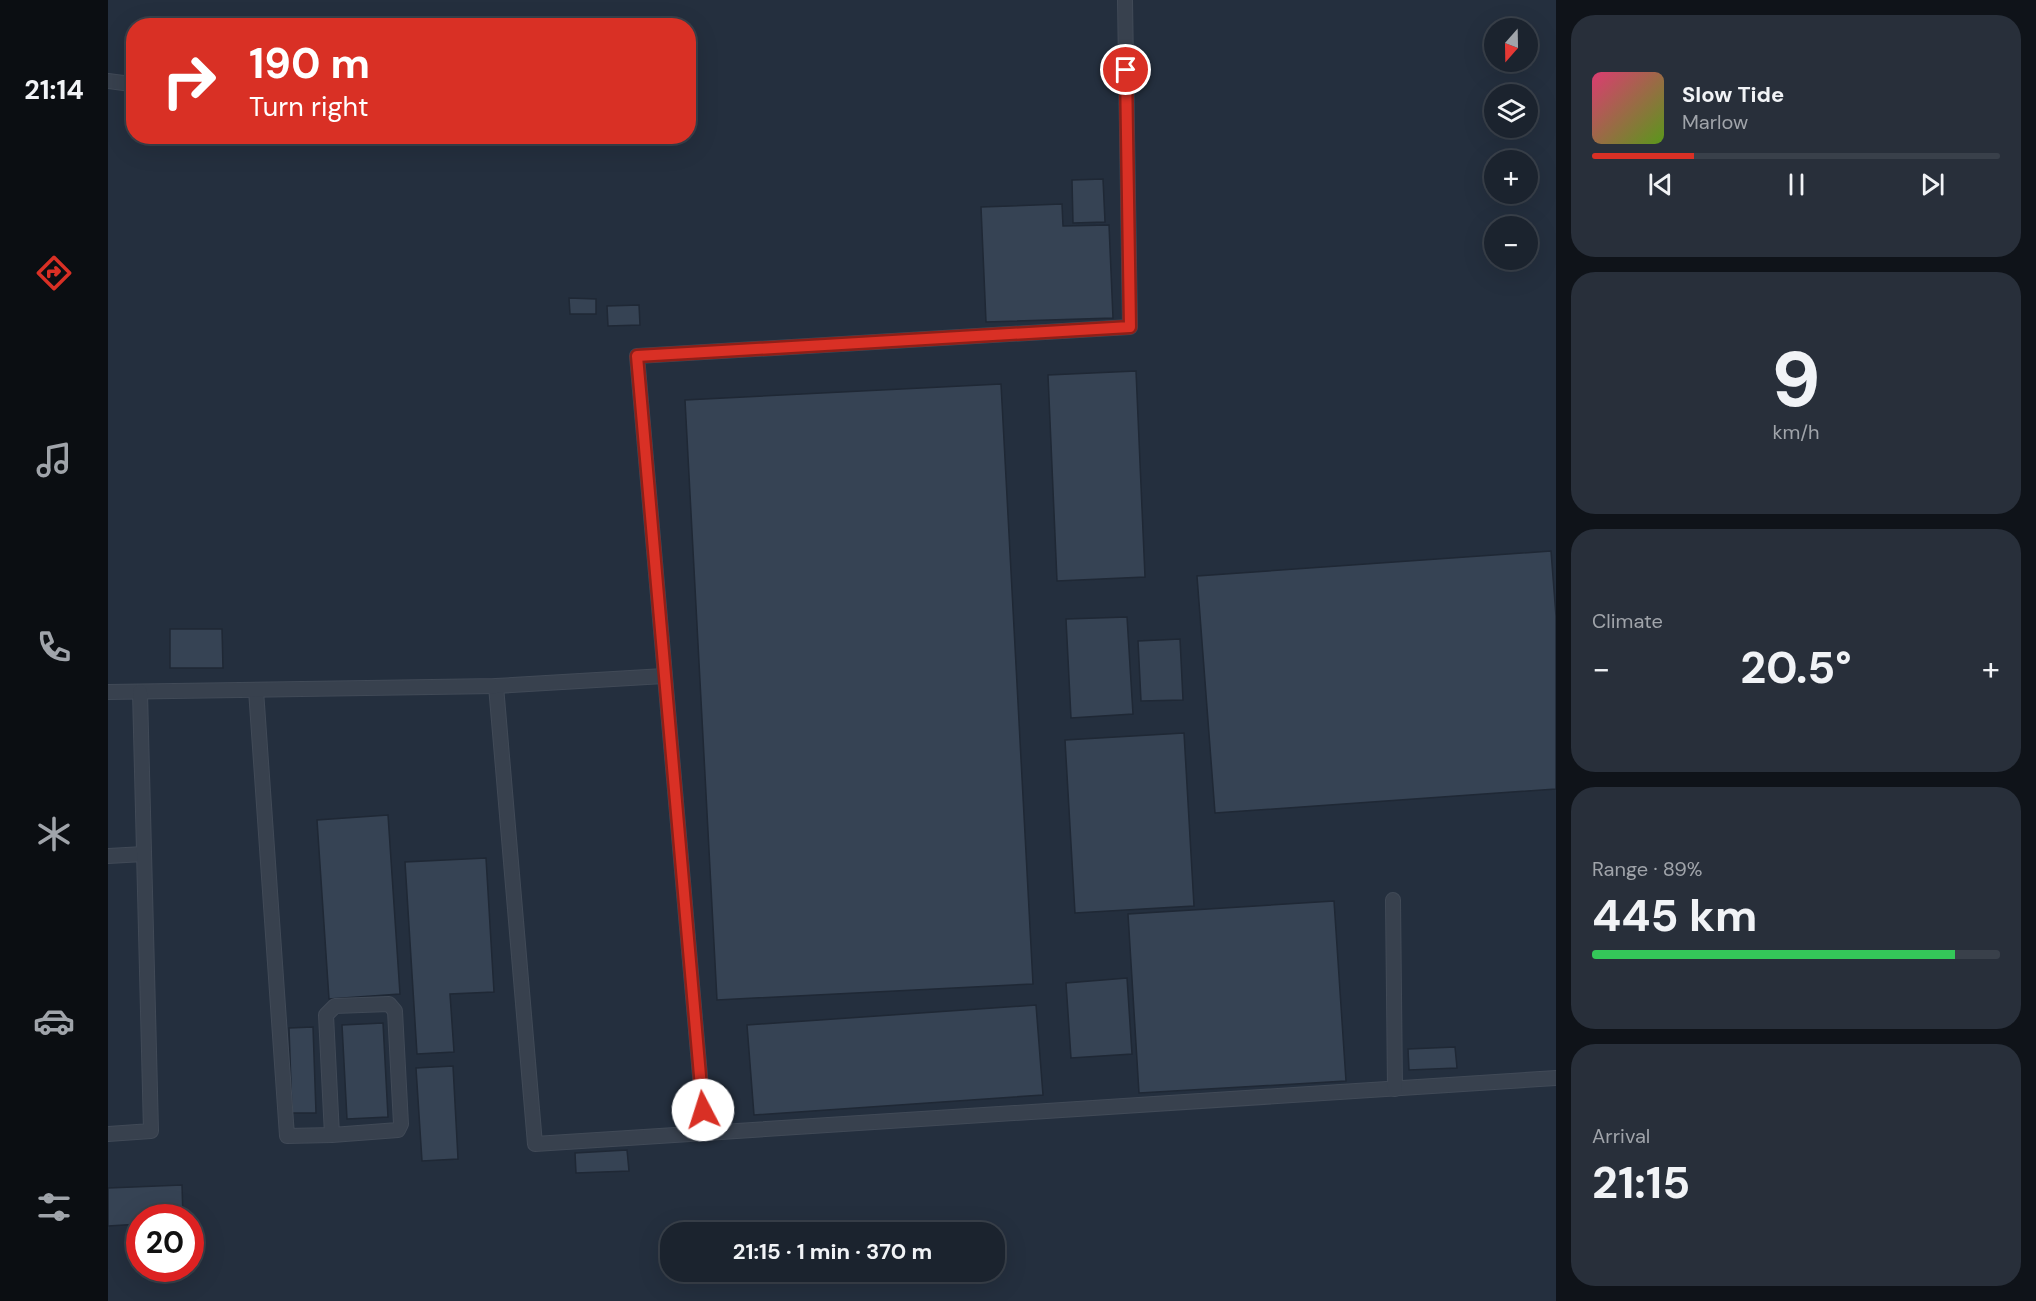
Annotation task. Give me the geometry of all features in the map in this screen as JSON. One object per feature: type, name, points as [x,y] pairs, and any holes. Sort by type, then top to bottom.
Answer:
[{"type":"lane","points":[[705,1133],[637,356],[1130,327],[1125,0]]},
{"type":"lane","points":[[108,81],[126,83]]},
{"type":"lane","points":[[108,692],[496,686],[664,676]]},
{"type":"lane","points":[[496,686],[535,1144],[1556,1078]]},
{"type":"lane","points":[[255,690],[287,1136],[333,1135],[398,1130],[401,1124],[395,1011],[389,1004],[335,1006],[326,1015],[333,1135]]},
{"type":"lane","points":[[108,1134],[151,1131],[140,692]]},
{"type":"lane","points":[[108,856],[144,854]]},
{"type":"lane","points":[[1393,900],[1395,1089]]},
{"type":"building","points":[[1103,179],[1105,222],[1073,223],[1072,180]]},
{"type":"building","points":[[1062,204],[1063,226],[1109,225],[1113,318],[986,322],[981,207]]},
{"type":"building","points":[[569,298],[596,299],[596,314],[570,314]]},
{"type":"building","points":[[639,305],[640,325],[608,326],[607,306]]},
{"type":"building","points":[[1136,371],[1145,577],[1057,581],[1048,375]]},
{"type":"building","points":[[1001,384],[1033,984],[717,1000],[685,400]]},
{"type":"building","points":[[1551,551],[1556,616],[1556,789],[1215,813],[1197,576]]},
{"type":"building","points":[[1127,617],[1133,714],[1071,718],[1066,619]]},
{"type":"building","points":[[170,629],[222,629],[223,668],[170,668]]},
{"type":"building","points":[[1180,639],[1183,700],[1141,701],[1138,641]]},
{"type":"building","points":[[1184,733],[1194,906],[1075,913],[1065,740]]},
{"type":"building","points":[[388,815],[400,994],[329,999],[317,820]]},
{"type":"building","points":[[486,858],[494,992],[450,994],[454,1052],[417,1054],[405,862]]},
{"type":"building","points":[[1334,901],[1346,1081],[1139,1093],[1128,914]]},
{"type":"building","points":[[1127,978],[1132,1054],[1071,1058],[1066,983]]},
{"type":"building","points":[[1036,1005],[1043,1095],[754,1115],[747,1025]]},
{"type":"building","points":[[383,1023],[388,1117],[347,1119],[342,1025]]},
{"type":"building","points":[[313,1027],[316,1113],[292,1113],[289,1028]]},
{"type":"building","points":[[1455,1047],[1457,1068],[1409,1070],[1408,1049]]},
{"type":"building","points":[[453,1066],[458,1159],[422,1161],[416,1068]]},
{"type":"building","points":[[627,1150],[629,1171],[576,1173],[575,1153]]},
{"type":"building","points":[[182,1185],[183,1204],[126,1204],[126,1225],[108,1226],[108,1188]]},
{"type":"route","points":[[703,1110],[637,356],[1130,327],[1126,70]]}]
